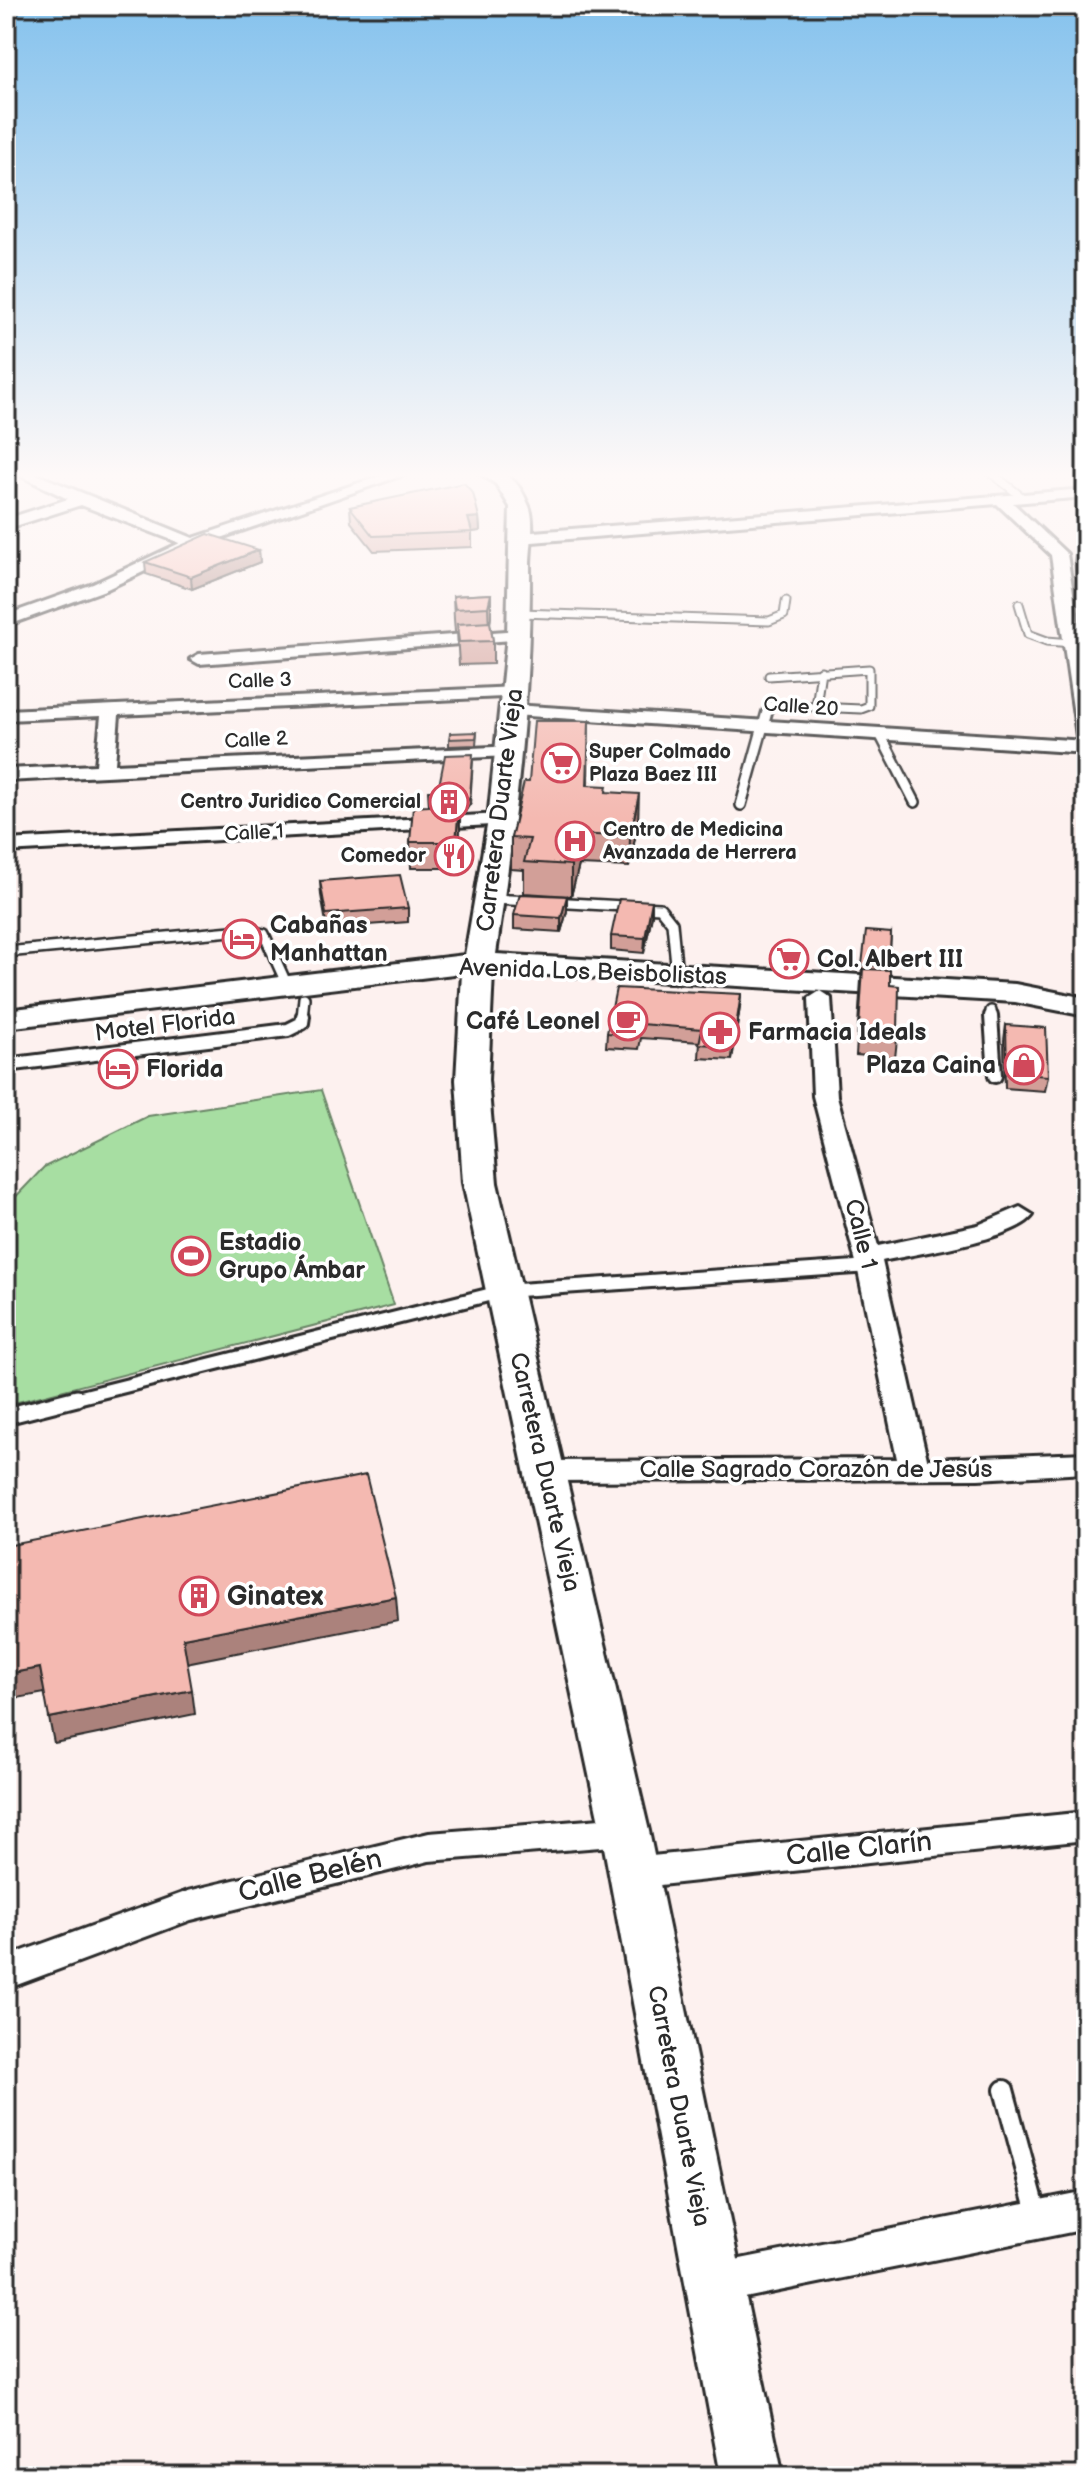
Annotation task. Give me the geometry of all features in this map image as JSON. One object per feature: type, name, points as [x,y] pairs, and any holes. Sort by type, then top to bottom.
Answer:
[{"type":"main road","name":"Carretera Duarte Vieja","points":[[520,588],[520,624],[502,820],[479,972],[472,1080],[480,1183],[629,1852],[752,2476]]},
{"type":"main road","name":"Avenida Los Beisbolistas","points":[[479,972],[991,1011],[1086,1027]]},
{"type":"main road","name":"Avenida Los Beisbolistas","points":[[6,1019],[479,972],[677,974],[1015,993],[1086,1007]]},
{"type":"main road","name":"Avenida Los Beisbolistas","points":[[6,1036],[296,992]]},
{"type":"street","points":[[6,621],[97,588]]},
{"type":"street","points":[[1071,588],[1079,643],[1086,736]]},
{"type":"street","points":[[199,659],[520,624]]},
{"type":"street","name":"Calle 3","points":[[6,715],[111,709],[514,701]]},
{"type":"street","name":"Calle 20","points":[[514,701],[762,726],[1086,747]]},
{"type":"street","points":[[105,769],[111,709]]},
{"type":"street","name":"Calle 2","points":[[6,775],[508,750]]},
{"type":"street","name":"Calle 1","points":[[6,846],[502,820]]},
{"type":"street","name":"Calle 1","points":[[820,998],[825,1096],[869,1261],[914,1469]]},
{"type":"street","points":[[869,1261],[986,1231],[1020,1215]]},
{"type":"street","name":"Calle Sagrado Corazón de Jesús","points":[[545,1471],[914,1469],[1086,1463]]},
{"type":"street","name":"Calle Clarín","points":[[629,1852],[1086,1826]]},
{"type":"street","name":"Calle Belén","points":[[6,1973],[188,1906],[429,1847],[629,1852]]},
{"type":"street","points":[[715,2284],[1086,2210]]},
{"type":"lane","points":[[520,624],[769,621],[784,615],[786,601]]},
{"type":"lane","points":[[1019,604],[1024,631],[1047,641],[1079,643]]},
{"type":"lane","points":[[741,805],[769,705],[861,709],[869,706],[869,669],[769,676]]},
{"type":"lane","points":[[816,706],[821,671]]},
{"type":"lane","points":[[880,734],[915,802]]},
{"type":"lane","points":[[491,899],[660,908],[672,923],[677,974]]},
{"type":"lane","points":[[6,952],[242,930],[264,934],[296,992]]},
{"type":"lane","name":"Motel Florida","points":[[6,1065],[288,1030],[302,1023],[296,992]]},
{"type":"lane","points":[[991,1011],[995,1076]]},
{"type":"lane","points":[[6,1416],[504,1291],[869,1261]]},
{"type":"lane","points":[[1004,2090],[1039,2220]]},
{"type":"green space","name":"Estadio Grupo Ámbar","points":[[321,1090],[394,1305],[6,1405],[6,1207],[44,1167],[148,1116]]},
{"type":"building","points":[[1082,588],[1086,588],[1086,621]]},
{"type":"building","points":[[491,594],[488,607],[455,609],[453,596]]},
{"type":"building","points":[[490,622],[493,641],[459,642],[457,624]]},
{"type":"building","points":[[534,721],[589,721],[587,785],[607,786],[606,792],[639,794],[630,837],[579,834],[571,865],[524,862],[530,839],[511,838],[524,782],[529,782]]},
{"type":"building","points":[[477,732],[476,738],[449,739],[450,733]]},
{"type":"building","points":[[473,754],[470,797],[464,806],[429,806],[428,791],[438,791],[445,755]]},
{"type":"building","points":[[459,804],[456,842],[410,842],[413,807]]},
{"type":"building","points":[[400,875],[408,908],[326,914],[320,881]]},
{"type":"building","points":[[520,894],[567,896],[561,918],[514,915]]},
{"type":"building","points":[[619,899],[652,901],[645,938],[611,936]]},
{"type":"building","points":[[866,931],[891,933],[889,966],[862,965]]},
{"type":"building","points":[[863,969],[890,970],[890,985],[899,986],[898,1030],[859,1027]]},
{"type":"building","points":[[616,988],[741,994],[733,1046],[699,1044],[702,1029],[641,1024],[639,1035],[607,1033]]},
{"type":"building","name":"Plaza Caina","points":[[1006,1025],[1046,1028],[1048,1076],[1007,1073]]},
{"type":"building","name":"Ginatex","points":[[366,1475],[396,1597],[183,1638],[192,1690],[49,1718],[40,1668],[6,1674],[6,1546]]},
{"type":"place","name":"Super Colmado Plaza Baez III","points":[[561,763]]},
{"type":"place","name":"Centro Juridico Comercial","points":[[449,802]]},
{"type":"place","name":"Centro de Medicina Avanzada de Herrera","points":[[575,841]]},
{"type":"place","name":"Comedor","points":[[454,856]]},
{"type":"place","name":"Cabañas Manhattan","points":[[242,939]]},
{"type":"place","name":"Col. Albert III","points":[[789,959]]},
{"type":"place","name":"Café Leonel","points":[[628,1021]]},
{"type":"place","name":"Farmacia Ideals","points":[[720,1032]]},
{"type":"place","name":"Plaza Caina","points":[[1024,1065]]},
{"type":"place","name":"Florida","points":[[118,1069]]},
{"type":"place","name":"Estadio Grupo Ámbar","points":[[191,1256]]},
{"type":"place","name":"Ginatex","points":[[199,1596]]}]
